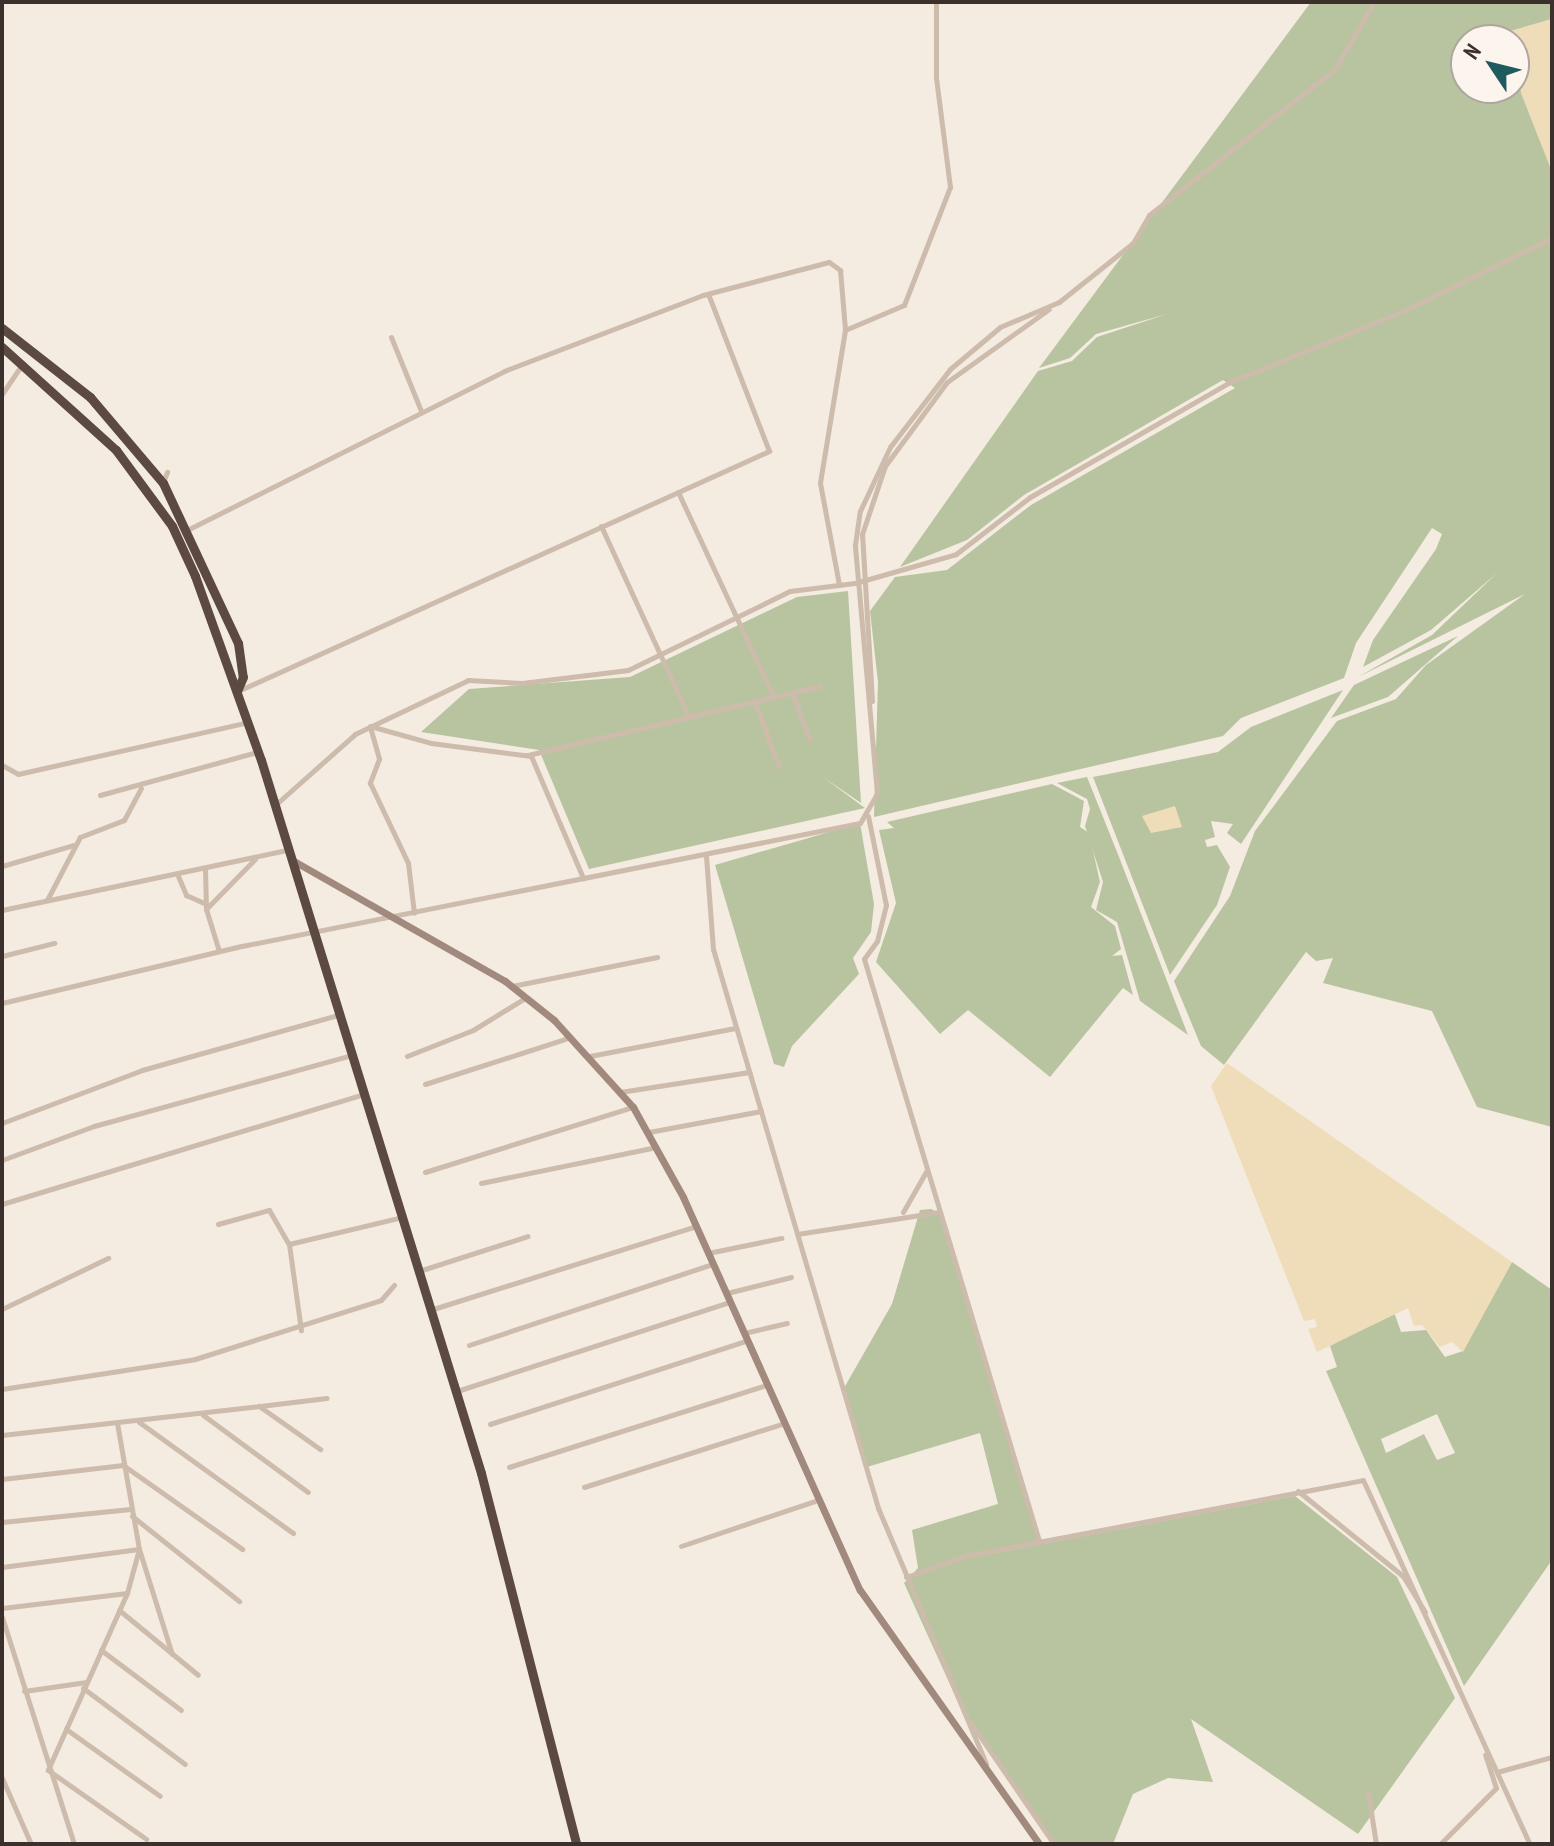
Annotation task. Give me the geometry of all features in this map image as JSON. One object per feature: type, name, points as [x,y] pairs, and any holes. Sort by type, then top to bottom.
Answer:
[{"type":"highway","points":[[2,328],[90,397],[163,483],[189,529],[238,643],[243,677],[237,691]]},
{"type":"highway","points":[[2,347],[23,362],[108,440],[172,526],[237,691],[456,1391],[576,1844]]},
{"type":"street","points":[[845,330],[904,305],[950,187],[936,78],[936,2]]},
{"type":"street","points":[[1039,1541],[864,959],[877,941],[886,905],[868,816],[877,793],[863,581],[870,506],[885,466],[921,412],[947,382],[1059,302],[1133,243],[1149,215],[1335,69],[1374,2]]},
{"type":"street","points":[[274,807],[369,726],[468,680],[522,683],[628,670],[790,591],[855,583],[956,554],[1030,497],[1228,383],[1403,311],[1552,238]]},
{"type":"street","points":[[189,529],[504,371],[708,294],[835,263],[845,330],[820,483],[839,585]]},
{"type":"street","points":[[237,691],[769,451],[708,294]]},
{"type":"street","points":[[871,706],[855,583],[860,511],[882,460],[927,393],[1000,327],[1059,302]]},
{"type":"street","points":[[391,337],[421,411]]},
{"type":"street","points":[[2,394],[23,362]]},
{"type":"street","points":[[163,483],[167,472]]},
{"type":"street","points":[[678,492],[774,698]]},
{"type":"street","points":[[601,526],[689,717]]},
{"type":"street","points":[[369,726],[431,743],[528,755],[820,686]]},
{"type":"street","points":[[792,693],[810,740]]},
{"type":"street","points":[[755,703],[779,767]]},
{"type":"street","points":[[2,765],[18,774],[248,722]]},
{"type":"street","points":[[369,726],[379,759],[370,783],[408,863],[414,913]]},
{"type":"street","points":[[100,795],[141,788],[258,751]]},
{"type":"street","points":[[528,755],[583,878]]},
{"type":"street","points":[[2,866],[76,844],[124,820],[141,788]]},
{"type":"street","points":[[2,1003],[219,951],[314,935],[583,878],[847,827],[868,816]]},
{"type":"street","points":[[46,901],[76,844]]},
{"type":"street","points":[[2,910],[256,858],[289,855],[511,986],[571,1037],[633,1107],[657,1146],[730,1302],[815,1501],[876,1618],[1039,1844]]},
{"type":"street","points":[[706,856],[713,949],[797,1234],[906,1577],[994,1783]]},
{"type":"street","points":[[205,906],[256,858]]},
{"type":"street","points":[[205,868],[205,906],[219,951]]},
{"type":"street","points":[[178,876],[186,895],[205,906]]},
{"type":"street","points":[[2,956],[54,943]]},
{"type":"street","points":[[511,986],[657,957]]},
{"type":"street","points":[[407,1056],[473,1030],[526,997]]},
{"type":"street","points":[[2,1123],[142,1070],[338,1015]]},
{"type":"street","points":[[590,1056],[736,1028]]},
{"type":"street","points":[[425,1084],[571,1037]]},
{"type":"street","points":[[2,1160],[94,1126],[351,1055]]},
{"type":"street","points":[[620,1092],[750,1072]]},
{"type":"street","points":[[2,1204],[363,1094]]},
{"type":"street","points":[[425,1172],[633,1107]]},
{"type":"street","points":[[649,1132],[761,1111]]},
{"type":"street","points":[[481,1183],[657,1146]]},
{"type":"street","points":[[901,1214],[927,1169]]},
{"type":"street","points":[[218,1224],[269,1210],[289,1244],[301,1330]]},
{"type":"street","points":[[797,1234],[901,1214],[939,1213]]},
{"type":"street","points":[[289,1244],[402,1217]]},
{"type":"street","points":[[430,1310],[696,1226]]},
{"type":"street","points":[[418,1271],[528,1236]]},
{"type":"street","points":[[708,1253],[781,1238]]},
{"type":"street","points":[[2,1309],[108,1258]]},
{"type":"street","points":[[469,1345],[713,1264]]},
{"type":"street","points":[[726,1294],[791,1277]]},
{"type":"street","points":[[2,1389],[143,1372],[301,1330],[381,1300],[394,1285]]},
{"type":"street","points":[[456,1391],[730,1302]]},
{"type":"street","points":[[490,1424],[787,1323]]},
{"type":"street","points":[[509,1467],[766,1385]]},
{"type":"street","points":[[2,1435],[327,1398]]},
{"type":"street","points":[[259,1406],[320,1449]]},
{"type":"street","points":[[202,1414],[308,1492]]},
{"type":"street","points":[[138,1421],[293,1533]]},
{"type":"street","points":[[117,1423],[130,1512],[172,1654]]},
{"type":"street","points":[[584,1487],[781,1424]]},
{"type":"street","points":[[2,1479],[123,1465],[242,1549]]},
{"type":"street","points":[[906,1577],[1039,1541],[1363,1480],[1436,1633],[1482,1744],[1496,1788],[1440,1844]]},
{"type":"street","points":[[1297,1491],[1337,1516],[1403,1576],[1436,1633]]},
{"type":"street","points":[[681,1546],[815,1501]]},
{"type":"street","points":[[2,1522],[130,1512],[239,1601]]},
{"type":"street","points":[[2,1567],[139,1549]]},
{"type":"street","points":[[48,1770],[127,1593],[139,1549]]},
{"type":"street","points":[[2,1608],[127,1593]]},
{"type":"street","points":[[119,1610],[198,1675]]},
{"type":"street","points":[[2,1619],[73,1841]]},
{"type":"street","points":[[101,1650],[181,1710]]},
{"type":"street","points":[[24,1691],[85,1685],[185,1764]]},
{"type":"street","points":[[963,1713],[1054,1844]]},
{"type":"street","points":[[66,1729],[160,1796]]},
{"type":"street","points":[[1482,1744],[1530,1844]]},
{"type":"street","points":[[1497,1772],[1552,1757]]},
{"type":"street","points":[[48,1770],[146,1839]]},
{"type":"street","points":[[2,1778],[31,1844]]},
{"type":"street","points":[[1368,1792],[1376,1844]]},
{"type":"green space","points":[[1311,2],[1552,2],[1552,19],[1530,26],[1450,24],[1450,104],[1530,104],[1530,94],[1552,161],[1552,1127],[1477,1107],[1432,1011],[1323,983],[1333,958],[1316,961],[1306,952],[1224,1065],[1201,1046],[1174,981],[1230,896],[1255,831],[1337,721],[1396,699],[1426,665],[1525,594],[1358,677],[1432,635],[1497,573],[1431,630],[1363,667],[1373,640],[1436,549],[1442,534],[1432,528],[1356,643],[1344,678],[1241,718],[1223,736],[874,817],[878,682],[870,611],[895,577],[947,570],[1031,505],[1235,388],[1223,380],[1024,495],[967,540],[900,567],[1038,371],[1072,361],[1097,337],[1167,314],[1096,334],[1070,358],[1039,368]]},
{"type":"green space","points":[[848,591],[861,803],[823,777],[865,808],[589,869],[539,750],[421,732],[469,689],[630,677],[797,597]]},
{"type":"green space","points":[[1458,636],[1388,697],[1331,718],[1354,685]]},
{"type":"green space","points":[[1343,690],[1241,844],[1227,833],[1233,824],[1211,821],[1215,837],[1205,840],[1207,847],[1217,845],[1230,867],[1217,905],[1170,975],[1093,777],[1218,752],[1251,727]]},
{"type":"green space","points":[[1087,777],[1188,1035],[1140,1001],[1117,922],[1096,910],[1103,882],[1085,826],[1090,809],[1087,799],[1057,783]]},
{"type":"green space","points":[[1052,784],[1084,801],[1080,827],[1089,833],[1100,882],[1091,907],[1115,926],[1121,949],[1112,956],[1122,955],[1133,995],[1123,988],[1050,1077],[968,1010],[940,1034],[876,962],[896,903],[879,830],[894,828],[887,822]]},
{"type":"green space","points":[[860,823],[874,904],[871,932],[853,958],[859,974],[792,1046],[784,1067],[774,1064],[715,865]]},
{"type":"green space","points":[[931,1209],[939,1213],[1039,1541],[974,1557],[1295,1496],[1397,1577],[1455,1698],[1358,1834],[1191,1719],[1213,1782],[1168,1778],[1133,1794],[1113,1844],[1054,1844],[963,1713],[904,1583],[918,1568],[912,1530],[998,1504],[980,1433],[867,1467],[844,1388],[892,1304],[920,1210]]},
{"type":"green space","points":[[1512,1262],[1552,1290],[1552,1560],[1464,1686],[1326,1371],[1337,1367],[1330,1346],[1394,1312],[1401,1332],[1426,1330],[1445,1357],[1463,1351]],"holes":[[[1437,1414],[1455,1453],[1437,1460],[1424,1434],[1386,1453],[1381,1439]]]},
{"type":"sand","points":[[1552,19],[1552,172],[1525,104],[1530,104],[1530,25]]},
{"type":"sand","points":[[1175,806],[1182,827],[1151,833],[1142,816]]},
{"type":"sand","points":[[1227,1063],[1512,1262],[1463,1352],[1452,1342],[1440,1347],[1422,1325],[1414,1326],[1408,1308],[1317,1352],[1308,1329],[1317,1327],[1315,1319],[1304,1321],[1211,1086]]}]
